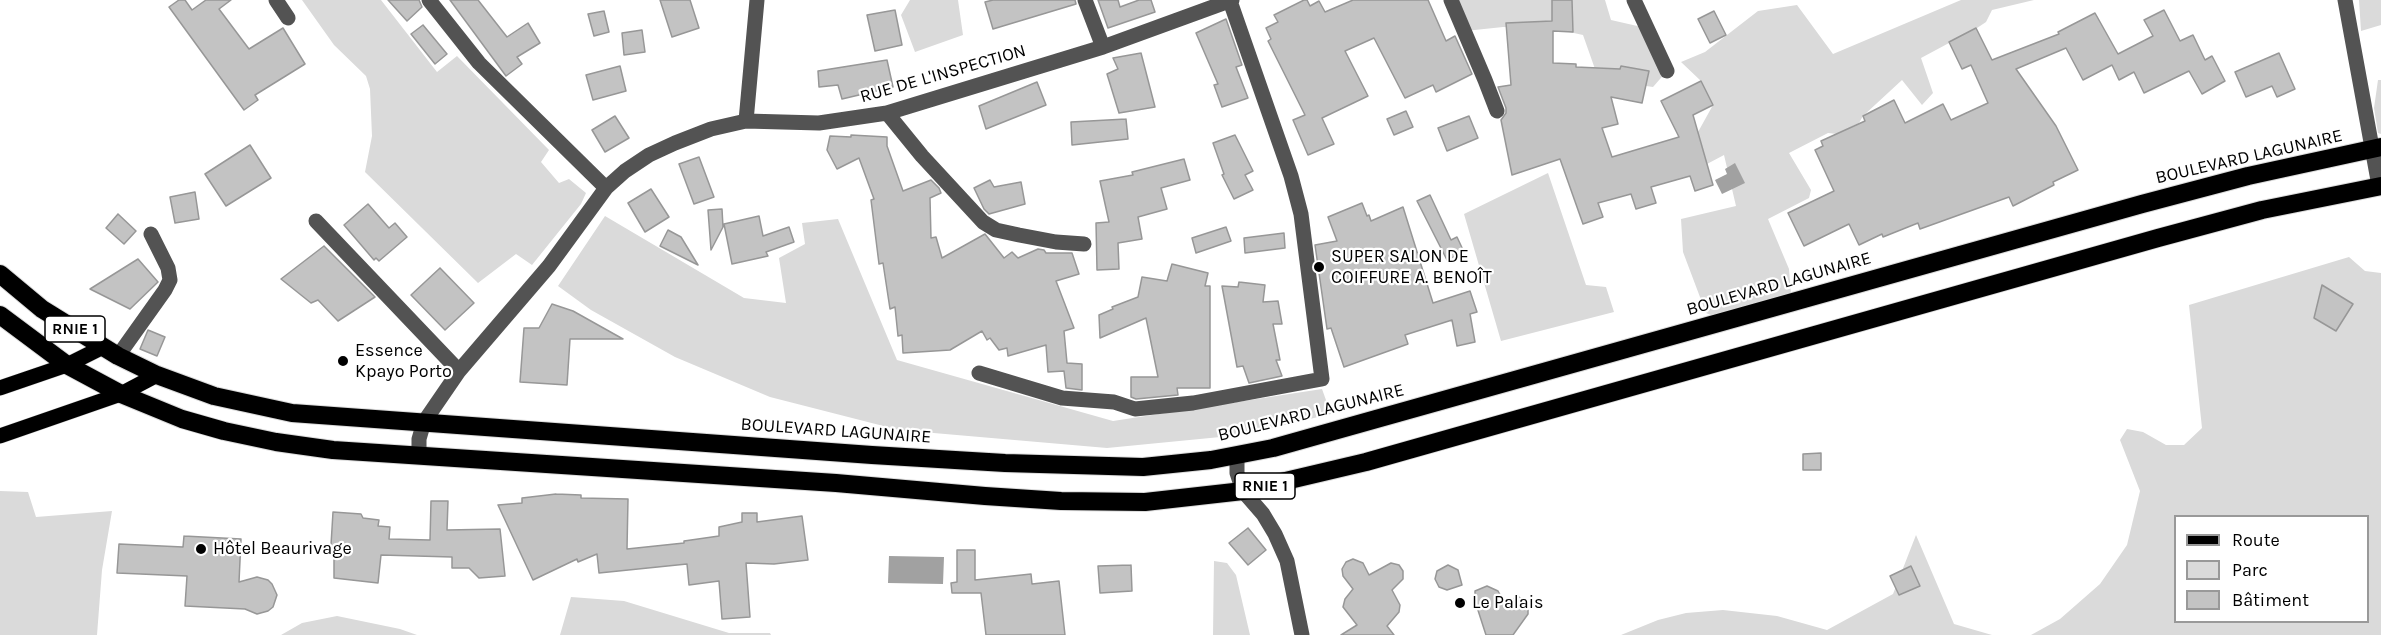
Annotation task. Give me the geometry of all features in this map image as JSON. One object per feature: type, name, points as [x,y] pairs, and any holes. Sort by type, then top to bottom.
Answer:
[{"type":"highway","name":"BOULEVARD LAGUNAIRE","points":[[157,375],[213,396],[257,407],[338,417],[1005,464],[1143,467],[1237,456],[1283,445],[2152,201],[2248,176],[2377,148]]},
{"type":"highway","name":"RNIE 1","points":[[0,315],[68,366],[121,394],[182,419],[225,431],[333,450],[836,483],[1061,501],[1145,502],[1243,491],[1366,462],[2169,235],[2262,210],[2380,186]]},
{"type":"highway","name":"RNIE 1","points":[[0,274],[42,309],[111,352],[157,375]]},
{"type":"main road","points":[[0,388],[111,352]]},
{"type":"main road","points":[[0,436],[121,394],[157,375]]},
{"type":"street","points":[[276,0],[288,18]]},
{"type":"street","points":[[429,0],[479,63],[606,188]]},
{"type":"street","points":[[746,121],[757,0]]},
{"type":"street","points":[[1085,0],[1103,47]]},
{"type":"street","points":[[979,373],[1062,398],[1114,402],[1135,409],[1193,403],[1322,379],[1301,214],[1291,176],[1231,0]]},
{"type":"street","name":"RUE DE L'INSPECTION","points":[[418,456],[424,422],[459,371],[549,266],[606,188],[625,171],[675,143],[711,129],[746,121],[819,123],[887,113],[1103,47],[1231,0]]},
{"type":"street","points":[[1450,0],[1497,111]]},
{"type":"street","points":[[1634,0],[1667,71]]},
{"type":"street","points":[[2346,0],[2377,148],[2380,186]]},
{"type":"street","points":[[887,113],[983,222],[996,230],[1056,242],[1084,244]]},
{"type":"street","points":[[316,221],[459,371]]},
{"type":"street","points":[[111,352],[165,290],[170,280],[168,268],[151,234]]},
{"type":"street","points":[[1237,456],[1237,473],[1243,491],[1263,514],[1287,561],[1302,635]]},
{"type":"green space","points":[[302,0],[381,0],[437,72],[457,56],[549,150],[541,162],[559,183],[569,179],[586,193],[581,204],[532,265],[516,254],[478,283],[365,172],[372,136],[370,89],[366,76],[334,45]]},
{"type":"green space","points":[[910,0],[958,0],[963,35],[915,52],[901,15]]},
{"type":"green space","points":[[1451,0],[1605,0],[1611,20],[1646,28],[1667,71],[1653,87],[1612,81],[1595,69],[1583,35],[1551,28],[1503,27],[1465,31]]},
{"type":"green space","points":[[1961,0],[2034,0],[1992,10],[1986,22],[1921,58],[1933,93],[1922,105],[1902,80],[1863,116],[1859,123],[1837,134],[1828,133],[1789,153],[1811,190],[1809,198],[1768,219],[1789,269],[1791,294],[1718,318],[1706,313],[1683,252],[1681,219],[1736,206],[1724,155],[1707,164],[1698,132],[1713,105],[1701,81],[1681,62],[1705,52],[1758,11],[1797,5],[1833,54]]},
{"type":"green space","points":[[2359,0],[2381,0],[2381,25],[2361,31]]},
{"type":"green space","points":[[2378,80],[2381,80],[2381,134],[2378,133],[2374,108]]},
{"type":"green space","points":[[1548,173],[1586,285],[1606,287],[1614,312],[1501,341],[1464,214]]},
{"type":"green space","points":[[605,216],[744,298],[786,303],[779,258],[805,244],[802,223],[838,219],[897,360],[1113,421],[1322,389],[1331,414],[1241,435],[1107,448],[899,430],[770,397],[675,357],[591,310],[558,286]]},
{"type":"green space","points":[[2349,257],[2365,271],[2381,273],[2381,635],[2031,635],[2060,619],[2100,584],[2127,545],[2140,491],[2120,440],[2127,429],[2143,432],[2166,445],[2184,445],[2202,428],[2189,305]]},
{"type":"green space","points":[[0,491],[28,492],[36,517],[112,511],[102,570],[97,635],[0,635]]},
{"type":"green space","points":[[1916,535],[1954,624],[1992,635],[1621,635],[1658,620],[1686,613],[1723,610],[1777,616],[1827,630],[1893,594]]},
{"type":"green space","points":[[1214,561],[1227,563],[1236,575],[1250,635],[1213,635]]},
{"type":"green space","points":[[571,597],[624,601],[729,633],[770,633],[771,635],[560,635]]},
{"type":"green space","points":[[337,616],[400,629],[417,635],[281,635],[302,623]]},
{"type":"shaded area","points":[[1735,163],[1745,183],[1722,194],[1715,180],[1727,174],[1725,169]]},
{"type":"shaded area","points":[[889,556],[944,557],[943,584],[888,583]]},
{"type":"building","points":[[179,0],[185,0],[192,10],[206,0],[231,0],[219,9],[249,49],[283,28],[305,64],[255,95],[258,100],[244,110],[169,7]]},
{"type":"building","points":[[388,0],[419,0],[422,7],[407,21]]},
{"type":"building","points":[[450,0],[478,0],[507,37],[528,23],[540,43],[517,57],[522,64],[506,76]]},
{"type":"building","points":[[660,0],[690,0],[699,28],[672,37]]},
{"type":"building","points":[[993,0],[1075,0],[1076,4],[993,29],[985,2]]},
{"type":"building","points":[[1098,0],[1118,0],[1120,7],[1139,0],[1151,0],[1155,12],[1108,28]]},
{"type":"building","points":[[1307,0],[1310,6],[1319,1],[1325,12],[1353,0],[1428,0],[1446,41],[1455,36],[1472,74],[1436,92],[1433,85],[1405,98],[1374,38],[1345,51],[1368,96],[1322,118],[1334,144],[1308,155],[1293,120],[1305,115],[1268,41],[1271,39],[1266,28],[1278,22],[1274,15]]},
{"type":"building","points":[[1552,0],[1572,0],[1573,32],[1553,31],[1553,63],[1576,64],[1576,67],[1620,69],[1621,66],[1649,71],[1642,103],[1611,97],[1618,124],[1602,128],[1612,157],[1679,137],[1661,101],[1701,81],[1713,105],[1693,115],[1713,185],[1695,191],[1690,176],[1651,187],[1656,203],[1636,209],[1631,194],[1598,203],[1603,217],[1583,224],[1560,159],[1512,175],[1501,120],[1506,113],[1506,108],[1498,87],[1511,85],[1506,23],[1552,21]]},
{"type":"building","points":[[895,10],[902,45],[875,51],[867,15]]},
{"type":"building","points":[[2164,10],[2180,41],[2193,35],[2205,60],[2212,56],[2225,81],[2202,94],[2189,71],[2144,93],[2134,72],[2119,80],[2112,65],[2083,80],[2066,48],[2016,69],[2056,126],[2078,170],[2013,206],[2009,197],[1920,229],[1918,223],[1883,237],[1882,234],[1859,245],[1849,224],[1804,246],[1788,213],[1834,191],[1815,150],[1823,146],[1821,141],[1865,121],[1863,116],[1894,100],[1905,123],[1943,104],[1951,120],[1988,103],[1971,65],[1962,69],[1949,42],[1976,28],[1992,60],[2059,34],[2058,32],[2095,13],[2118,54],[2153,36],[2144,20]]},
{"type":"building","points":[[604,11],[609,32],[594,36],[588,14]]},
{"type":"building","points":[[1714,11],[1726,35],[1710,43],[1698,19]]},
{"type":"building","points":[[1226,19],[1242,65],[1236,67],[1248,98],[1222,107],[1214,85],[1218,84],[1196,33]]},
{"type":"building","points":[[423,25],[447,54],[435,64],[411,34]]},
{"type":"building","points":[[642,30],[645,52],[624,55],[622,33]]},
{"type":"building","points":[[1141,53],[1155,107],[1119,113],[1107,74],[1118,69],[1113,58]]},
{"type":"building","points":[[2279,53],[2295,89],[2277,97],[2272,86],[2246,97],[2235,72]]},
{"type":"building","points":[[887,60],[893,87],[842,99],[838,85],[819,87],[818,71]]},
{"type":"building","points":[[620,66],[626,91],[593,100],[586,75]]},
{"type":"building","points":[[1037,82],[1046,105],[986,129],[979,106]]},
{"type":"building","points":[[1406,111],[1413,127],[1394,135],[1387,119]]},
{"type":"building","points":[[615,116],[629,138],[605,152],[592,130]]},
{"type":"building","points":[[1469,116],[1478,138],[1447,151],[1438,128]]},
{"type":"building","points":[[1126,119],[1128,139],[1072,145],[1071,122]]},
{"type":"building","points":[[851,135],[887,137],[887,146],[903,191],[931,180],[939,188],[941,193],[930,198],[931,238],[936,237],[942,258],[985,234],[1004,258],[1012,252],[1018,258],[1038,249],[1046,253],[1072,253],[1079,274],[1056,281],[1074,328],[1064,331],[1067,363],[1082,364],[1082,390],[1066,388],[1064,371],[1048,372],[1046,345],[1008,356],[1007,348],[999,350],[990,338],[987,340],[982,331],[950,350],[903,353],[902,335],[898,336],[895,307],[890,309],[883,263],[879,264],[871,200],[874,199],[859,158],[837,169],[827,150],[830,136],[851,137]]},
{"type":"building","points":[[1235,135],[1253,171],[1245,175],[1253,190],[1234,199],[1222,175],[1224,174],[1213,143]]},
{"type":"building","points":[[250,145],[271,178],[226,206],[205,174]]},
{"type":"building","points":[[699,157],[714,197],[694,204],[679,164]]},
{"type":"building","points":[[1184,159],[1190,180],[1161,188],[1167,209],[1138,217],[1142,239],[1118,243],[1119,269],[1097,270],[1096,223],[1109,222],[1100,181],[1133,175],[1132,172]]},
{"type":"building","points":[[990,180],[994,187],[1021,182],[1025,204],[989,214],[984,209],[974,188]]},
{"type":"building","points":[[651,189],[669,217],[645,232],[628,203]]},
{"type":"building","points":[[195,192],[199,219],[175,223],[170,197]]},
{"type":"building","points":[[1430,195],[1451,240],[1457,237],[1464,252],[1447,260],[1417,201]]},
{"type":"building","points":[[1362,203],[1371,221],[1403,207],[1433,303],[1470,291],[1477,312],[1470,314],[1475,342],[1457,346],[1452,320],[1405,335],[1408,344],[1344,367],[1331,328],[1327,329],[1315,245],[1337,241],[1328,217]]},
{"type":"building","points":[[368,204],[389,228],[395,223],[407,237],[379,261],[376,258],[374,260],[344,225]]},
{"type":"building","points":[[722,209],[723,227],[711,250],[708,210]]},
{"type":"building","points":[[118,214],[136,231],[124,244],[106,228]]},
{"type":"building","points":[[759,216],[763,236],[789,227],[794,242],[766,252],[768,256],[732,264],[724,224]]},
{"type":"building","points":[[1226,227],[1231,241],[1196,253],[1192,238]]},
{"type":"building","points":[[668,230],[681,237],[698,265],[660,246]]},
{"type":"building","points":[[1284,233],[1285,248],[1245,253],[1244,238]]},
{"type":"building","points":[[324,246],[375,297],[338,321],[318,300],[311,303],[281,279]]},
{"type":"building","points":[[138,259],[158,282],[130,309],[90,289]]},
{"type":"building","points":[[1172,264],[1208,273],[1205,286],[1210,286],[1210,388],[1177,388],[1178,395],[1136,399],[1131,397],[1131,377],[1158,377],[1146,318],[1100,338],[1099,315],[1113,309],[1112,307],[1138,297],[1142,277],[1167,281]]},
{"type":"building","points":[[440,268],[474,303],[445,330],[411,295]]},
{"type":"building","points":[[1239,282],[1265,285],[1263,302],[1278,301],[1282,324],[1273,324],[1280,360],[1276,360],[1282,376],[1249,383],[1243,366],[1237,367],[1222,286],[1238,287]]},
{"type":"building","points":[[2322,285],[2353,304],[2336,331],[2314,318]]},
{"type":"building","points":[[552,304],[573,311],[623,339],[570,339],[567,385],[520,382],[524,328],[539,328]]},
{"type":"building","points":[[148,330],[165,337],[157,356],[140,349]]},
{"type":"building","points":[[1821,453],[1821,470],[1803,470],[1803,454]]},
{"type":"building","points":[[556,494],[581,495],[581,498],[628,499],[627,549],[684,543],[684,541],[719,536],[719,527],[742,522],[742,513],[757,513],[757,522],[802,516],[808,560],[774,564],[746,563],[750,617],[722,619],[719,581],[689,585],[687,564],[599,573],[597,554],[578,562],[577,559],[533,580],[498,505],[522,503],[522,498]]},
{"type":"building","points":[[431,501],[448,501],[447,530],[500,529],[505,576],[479,578],[469,568],[452,568],[452,557],[381,555],[378,583],[334,578],[334,553],[331,545],[333,512],[361,514],[363,518],[379,520],[378,526],[390,527],[389,539],[430,540]]},
{"type":"building","points":[[1248,528],[1266,550],[1248,565],[1229,543]]},
{"type":"building","points":[[184,536],[241,539],[239,582],[257,577],[268,580],[277,595],[273,607],[257,614],[245,609],[185,606],[187,576],[117,573],[119,544],[183,547]]},
{"type":"building","points":[[957,550],[975,550],[975,580],[1031,574],[1032,584],[1059,581],[1065,635],[986,635],[981,593],[952,593],[951,583],[957,582]]},
{"type":"building","points":[[1353,559],[1363,563],[1369,575],[1391,563],[1399,565],[1403,571],[1403,579],[1392,590],[1400,605],[1399,612],[1387,626],[1394,635],[1341,635],[1357,625],[1343,607],[1345,599],[1353,589],[1343,576],[1342,569],[1346,562]]},
{"type":"building","points":[[1131,565],[1132,591],[1100,593],[1098,566]]},
{"type":"building","points":[[1448,565],[1458,570],[1462,585],[1447,590],[1439,587],[1435,579],[1437,571]]},
{"type":"building","points":[[1911,566],[1920,586],[1899,595],[1890,576]]},
{"type":"building","points":[[1487,586],[1498,591],[1504,602],[1519,597],[1528,603],[1528,614],[1513,635],[1486,635],[1475,601],[1475,591]]},
{"type":"place","name":"SUPER SALON DE COIFFURE A. BENOÎT","points":[[1319,267]]},
{"type":"place","name":"Essence Kpayo Porto","points":[[343,361]]},
{"type":"place","name":"Hôtel Beaurivage","points":[[201,549]]},
{"type":"place","name":"Le Palais","points":[[1460,603]]}]
